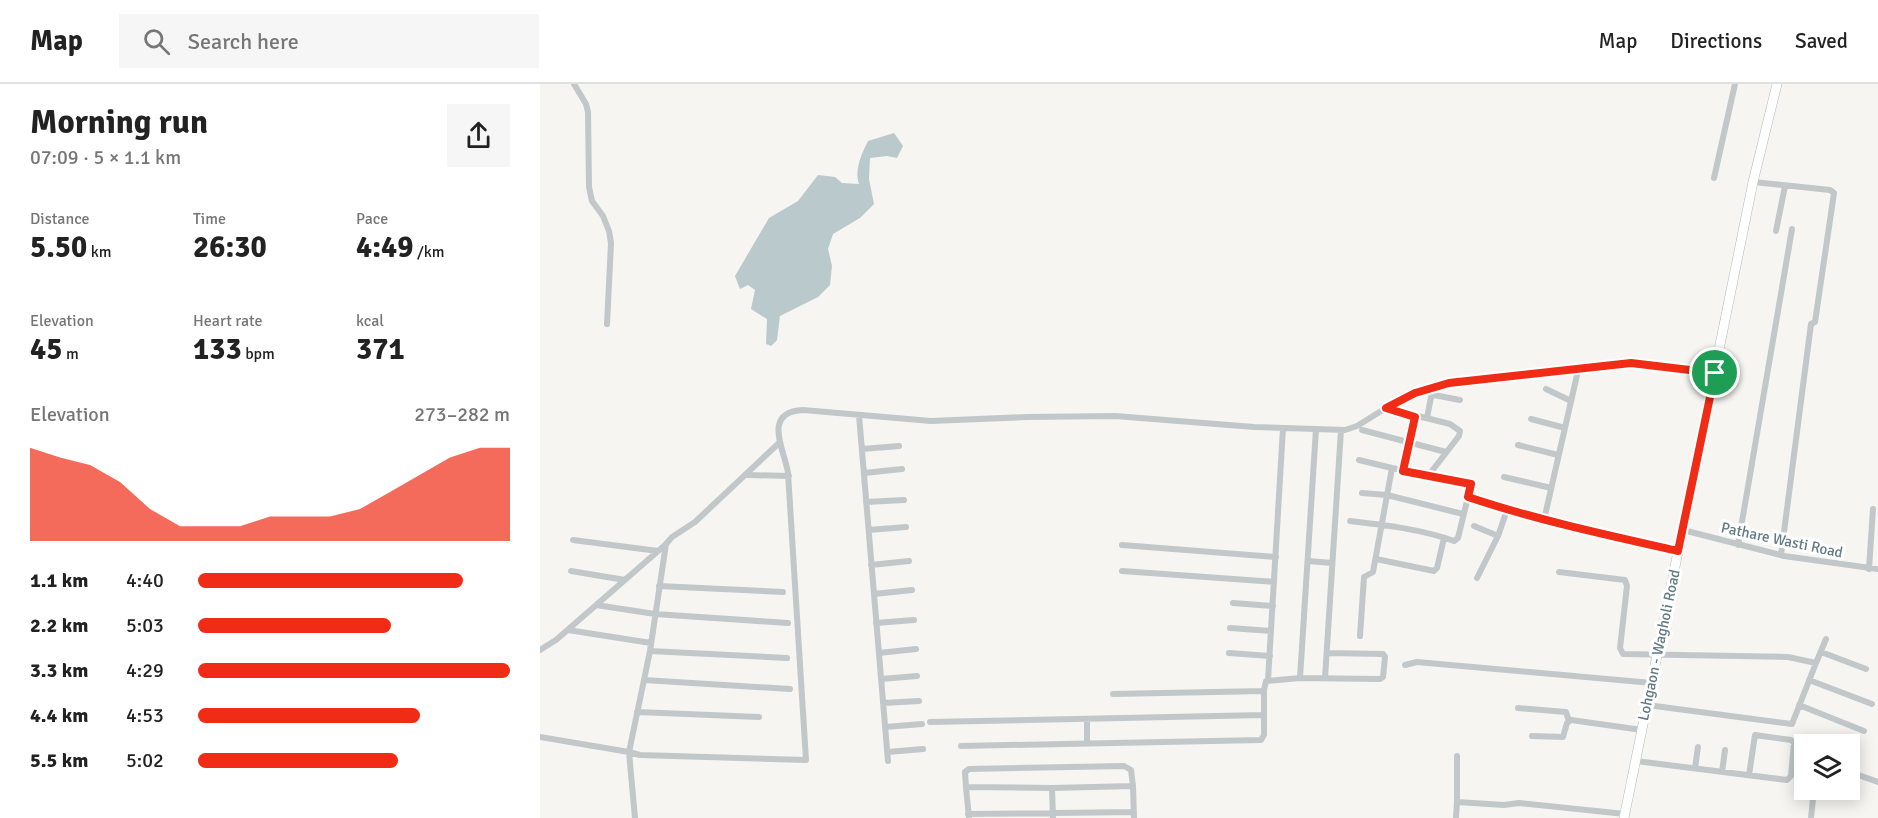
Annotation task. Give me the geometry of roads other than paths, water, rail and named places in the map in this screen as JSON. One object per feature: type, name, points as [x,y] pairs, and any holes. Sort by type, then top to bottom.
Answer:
[{"type":"main road","name":"Lohgaon - Wagholi Road","points":[[1625,816],[1753,182],[1777,84]]},
{"type":"street","points":[[574,84],[588,112],[589,187],[592,201],[603,216],[611,243],[607,324]]},
{"type":"street","points":[[1714,178],[1735,84]]},
{"type":"street","points":[[1753,182],[1830,190],[1834,193],[1815,322],[1811,324],[1781,555]]},
{"type":"street","points":[[1776,231],[1785,186]]},
{"type":"street","points":[[1738,544],[1792,229]]},
{"type":"street","points":[[540,737],[640,755],[806,760],[789,476],[779,443],[779,426],[786,414],[791,412],[802,410],[931,421],[1116,416],[1211,424],[1341,430],[1357,426],[1415,393],[1439,385],[1579,368],[1642,363],[1715,373]]},
{"type":"street","points":[[1544,520],[1577,375]]},
{"type":"street","points":[[1546,389],[1571,401]]},
{"type":"street","points":[[1427,418],[1431,397],[1434,395],[1460,400]]},
{"type":"street","points":[[1386,408],[1450,424],[1460,431],[1459,436],[1428,476]]},
{"type":"street","points":[[859,415],[888,761]]},
{"type":"street","points":[[1403,471],[1415,417]]},
{"type":"street","points":[[1531,419],[1565,428]]},
{"type":"street","points":[[1268,680],[1283,428]]},
{"type":"street","points":[[1300,678],[1316,429]]},
{"type":"street","points":[[1325,678],[1341,430]]},
{"type":"street","points":[[1362,430],[1446,452]]},
{"type":"street","points":[[540,650],[568,630],[672,537],[695,522],[779,443]]},
{"type":"street","points":[[1518,445],[1558,455]]},
{"type":"street","points":[[862,449],[899,446]]},
{"type":"street","points":[[1350,521],[1382,525],[1456,541],[1471,484],[1359,460]]},
{"type":"street","points":[[1360,636],[1364,577],[1372,573],[1376,559],[1392,468]]},
{"type":"street","points":[[864,473],[902,469]]},
{"type":"street","points":[[747,475],[789,476]]},
{"type":"street","points":[[1504,477],[1551,488]]},
{"type":"street","points":[[1362,493],[1387,495],[1463,514]]},
{"type":"street","points":[[1468,497],[1544,520],[1678,551]]},
{"type":"street","points":[[866,502],[904,500]]},
{"type":"street","points":[[1869,568],[1872,509]]},
{"type":"street","points":[[1478,578],[1498,536],[1507,510]]},
{"type":"street","points":[[1474,526],[1498,536]]},
{"type":"street","points":[[868,531],[906,527]]},
{"type":"street","name":"Pathare Wasti Road","points":[[1683,530],[1781,555],[1878,569]]},
{"type":"street","points":[[1376,559],[1434,571],[1437,568],[1444,538]]},
{"type":"street","points":[[573,540],[658,551]]},
{"type":"street","points":[[635,818],[629,752],[650,651],[666,544]]},
{"type":"street","points":[[1122,545],[1276,557]]},
{"type":"street","points":[[872,565],[909,561]]},
{"type":"street","points":[[1308,561],[1332,562]]},
{"type":"street","points":[[571,571],[625,580]]},
{"type":"street","points":[[1122,571],[1274,582]]},
{"type":"street","points":[[1559,572],[1625,580],[1620,650],[1626,655],[1657,653],[1788,657],[1816,663]]},
{"type":"street","points":[[658,586],[783,592]]},
{"type":"street","points":[[874,594],[912,590]]},
{"type":"street","points":[[1233,603],[1273,606]]},
{"type":"street","points":[[596,605],[655,614],[788,623]]},
{"type":"street","points":[[876,623],[914,620]]},
{"type":"street","points":[[1230,628],[1271,631]]},
{"type":"street","points":[[568,630],[651,643]]},
{"type":"street","points":[[1647,705],[1793,722],[1826,639]]},
{"type":"street","points":[[879,653],[916,649]]},
{"type":"street","points":[[650,651],[787,658]]},
{"type":"street","points":[[1821,652],[1866,669]]},
{"type":"street","points":[[1228,653],[1270,656]]},
{"type":"street","points":[[961,746],[1261,740],[1264,735],[1264,682],[1300,678],[1382,678],[1385,657],[1380,653],[1327,653]]},
{"type":"street","points":[[1405,665],[1417,662],[1652,682]]},
{"type":"street","points":[[881,679],[917,676]]},
{"type":"street","points":[[644,680],[790,689]]},
{"type":"street","points":[[1809,680],[1872,704]]},
{"type":"street","points":[[1113,694],[1264,691]]},
{"type":"street","points":[[883,703],[919,701]]},
{"type":"street","points":[[1799,705],[1864,731]]},
{"type":"street","points":[[1518,708],[1566,712],[1569,721],[1563,737],[1532,736]]},
{"type":"street","points":[[637,712],[759,717]]},
{"type":"street","points":[[930,722],[1264,715]]},
{"type":"street","points":[[1087,719],[1087,743]]},
{"type":"street","points":[[1569,721],[1642,730]]},
{"type":"street","points":[[885,727],[922,724]]},
{"type":"street","points":[[1636,761],[1722,772],[1749,775],[1789,778],[1794,743],[1791,740],[1755,735],[1749,775]]},
{"type":"street","points":[[1695,768],[1698,747]]},
{"type":"street","points":[[888,752],[923,749]]},
{"type":"street","points":[[1722,772],[1725,750]]},
{"type":"street","points":[[1455,818],[1457,756]]},
{"type":"street","points":[[1124,766],[1131,770],[1133,786],[1134,815],[968,816],[965,772],[969,769],[1124,766]]},
{"type":"street","points":[[1860,776],[1878,782]]},
{"type":"street","points":[[966,787],[1133,786]]},
{"type":"street","points":[[1052,788],[1053,816]]},
{"type":"street","points":[[1811,818],[1813,800]]},
{"type":"street","points":[[1457,802],[1504,805],[1519,803],[1625,816]]}]
